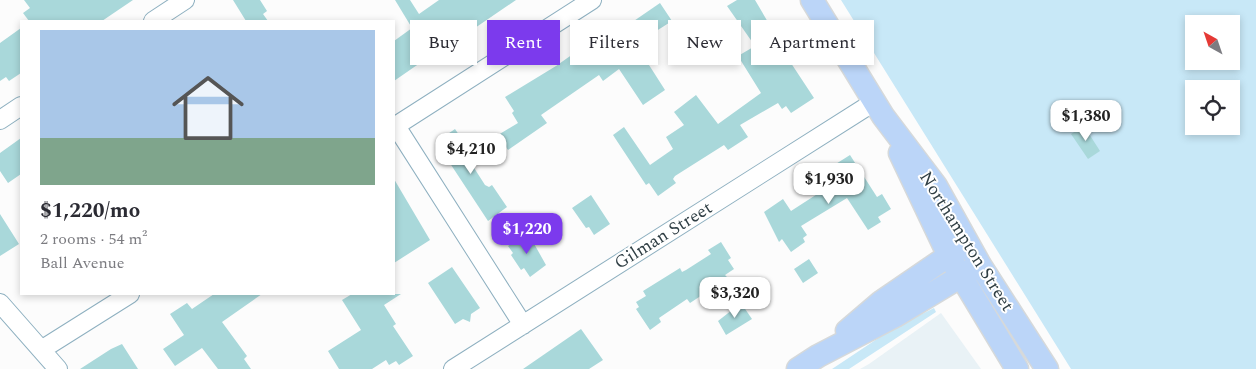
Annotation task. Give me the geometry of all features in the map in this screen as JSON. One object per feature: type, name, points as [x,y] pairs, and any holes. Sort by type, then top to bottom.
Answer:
[{"type":"main road","name":"Northampton Street","points":[[812,0],[878,109],[948,256],[1017,369]]},
{"type":"main road","name":"Northampton Street","points":[[878,109],[936,186],[980,265],[1047,369]]},
{"type":"main road","points":[[818,356],[881,302],[968,243]]},
{"type":"main road","points":[[798,369],[818,356],[895,316],[980,265]]},
{"type":"street","points":[[155,20],[185,0]]},
{"type":"street","points":[[522,325],[395,127],[592,0]]},
{"type":"street","points":[[0,120],[20,107]]},
{"type":"street","name":"Gilman Street","points":[[453,369],[522,325],[878,109]]},
{"type":"street","points":[[41,350],[128,295]]},
{"type":"street","points":[[0,303],[58,369]]},
{"type":"shaded area","points":[[841,0],[1256,0],[1256,369],[1071,369],[874,53],[874,20],[853,20]]},
{"type":"shaded area","points":[[934,308],[936,312],[849,369],[832,369],[892,329]]},
{"type":"shaded area","points":[[941,313],[981,369],[860,369],[869,364]]},
{"type":"building","points":[[24,0],[133,0],[103,20],[28,20],[23,13],[30,8]]},
{"type":"building","points":[[233,0],[260,0],[267,11],[263,14],[267,20],[245,20]]},
{"type":"building","points":[[395,0],[410,0],[419,14],[439,0],[516,0],[477,27],[477,20],[410,20],[410,25]]},
{"type":"building","points":[[737,0],[755,0],[767,20],[751,20],[751,40],[741,26],[741,20],[737,20],[727,6]]},
{"type":"building","points":[[660,3],[671,20],[668,20],[668,24],[658,30],[658,20],[635,20]]},
{"type":"building","points":[[20,29],[20,74],[9,81],[6,77],[0,81],[0,43]]},
{"type":"building","points":[[410,29],[410,65],[417,65],[395,80],[395,40]]},
{"type":"building","points":[[751,48],[751,65],[792,65],[814,98],[791,113],[786,106],[782,109],[778,103],[740,125],[748,137],[728,150],[724,145],[675,176],[673,179],[676,183],[658,196],[649,183],[646,185],[613,135],[624,127],[650,165],[673,149],[666,137],[684,125],[674,112],[696,95],[718,124],[761,93],[741,61],[741,54]]},
{"type":"building","points":[[570,56],[570,65],[649,65],[665,90],[643,105],[619,69],[603,81],[599,75],[541,115],[547,123],[508,150],[498,135],[518,123],[512,113],[514,111],[505,97],[560,65]]},
{"type":"building","points":[[1084,126],[1100,151],[1088,159],[1071,134]]},
{"type":"building","points":[[455,129],[474,157],[469,160],[485,185],[489,187],[492,185],[507,207],[488,221],[436,142]]},
{"type":"building","points":[[20,139],[20,175],[8,183],[0,171],[0,153]]},
{"type":"building","points":[[850,155],[877,197],[882,194],[891,209],[878,217],[881,222],[868,230],[847,198],[801,226],[807,235],[803,238],[805,242],[791,252],[782,239],[779,242],[764,212],[783,199],[791,211],[839,180],[831,167]]},
{"type":"building","points":[[395,181],[430,240],[395,262]]},
{"type":"building","points":[[591,195],[610,224],[594,235],[589,227],[586,228],[572,208]]},
{"type":"building","points":[[0,214],[19,244],[0,256]]},
{"type":"building","points":[[528,233],[546,265],[530,277],[524,268],[521,270],[511,255],[513,253],[508,246]]},
{"type":"building","points":[[721,242],[731,258],[728,260],[734,269],[725,275],[728,278],[690,303],[687,299],[659,318],[661,322],[650,330],[636,309],[639,307],[636,302],[646,296],[643,291],[680,268],[682,272],[686,270],[711,254],[708,250]]},
{"type":"building","points":[[809,259],[818,273],[803,283],[794,269]]},
{"type":"building","points":[[452,267],[480,308],[471,314],[470,322],[463,319],[455,324],[428,283]]},
{"type":"building","points":[[401,294],[384,305],[396,324],[393,326],[413,356],[399,365],[396,361],[389,365],[386,360],[372,369],[339,369],[328,351],[361,330],[342,300],[350,295]]},
{"type":"building","points":[[213,295],[261,295],[222,322],[247,356],[244,359],[251,369],[218,369],[202,348],[175,366],[163,349],[184,335],[170,314],[187,303],[192,309]]},
{"type":"building","points":[[741,303],[752,319],[726,335],[718,321]]},
{"type":"building","points":[[581,329],[603,360],[589,369],[523,369]]},
{"type":"building","points":[[122,344],[138,369],[80,369],[111,349]]}]
